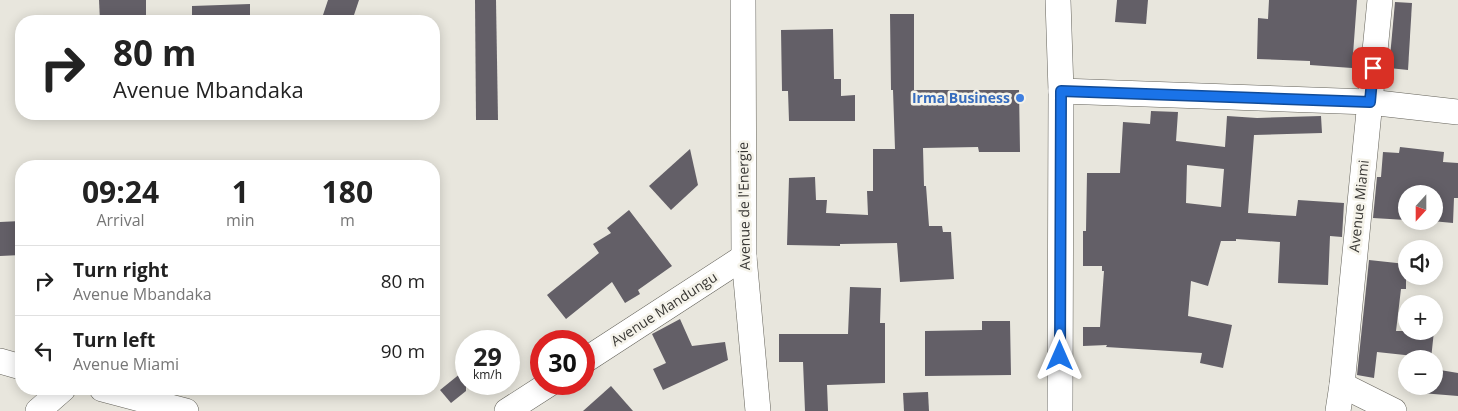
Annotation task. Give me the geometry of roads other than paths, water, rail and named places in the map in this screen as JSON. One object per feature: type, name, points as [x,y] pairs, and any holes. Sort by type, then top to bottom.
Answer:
[{"type":"street","name":"Avenue de l'Energie","points":[[743,0],[744,257],[758,411]]},
{"type":"street","points":[[1058,0],[1061,91],[1060,411]]},
{"type":"street","name":"Avenue Miami","points":[[1338,411],[1380,0]]},
{"type":"street","points":[[1061,91],[1370,102],[1458,112]]},
{"type":"street","name":"Avenue Mandungu","points":[[595,354],[744,257]]},
{"type":"street","points":[[0,362],[15,366]]},
{"type":"street","points":[[1342,385],[1394,411]]},
{"type":"street","points":[[38,411],[56,395]]},
{"type":"street","points":[[125,395],[186,411]]},
{"type":"street","points":[[507,411],[532,395]]},
{"type":"place","name":"Irma Business","points":[[1020,98]]}]
